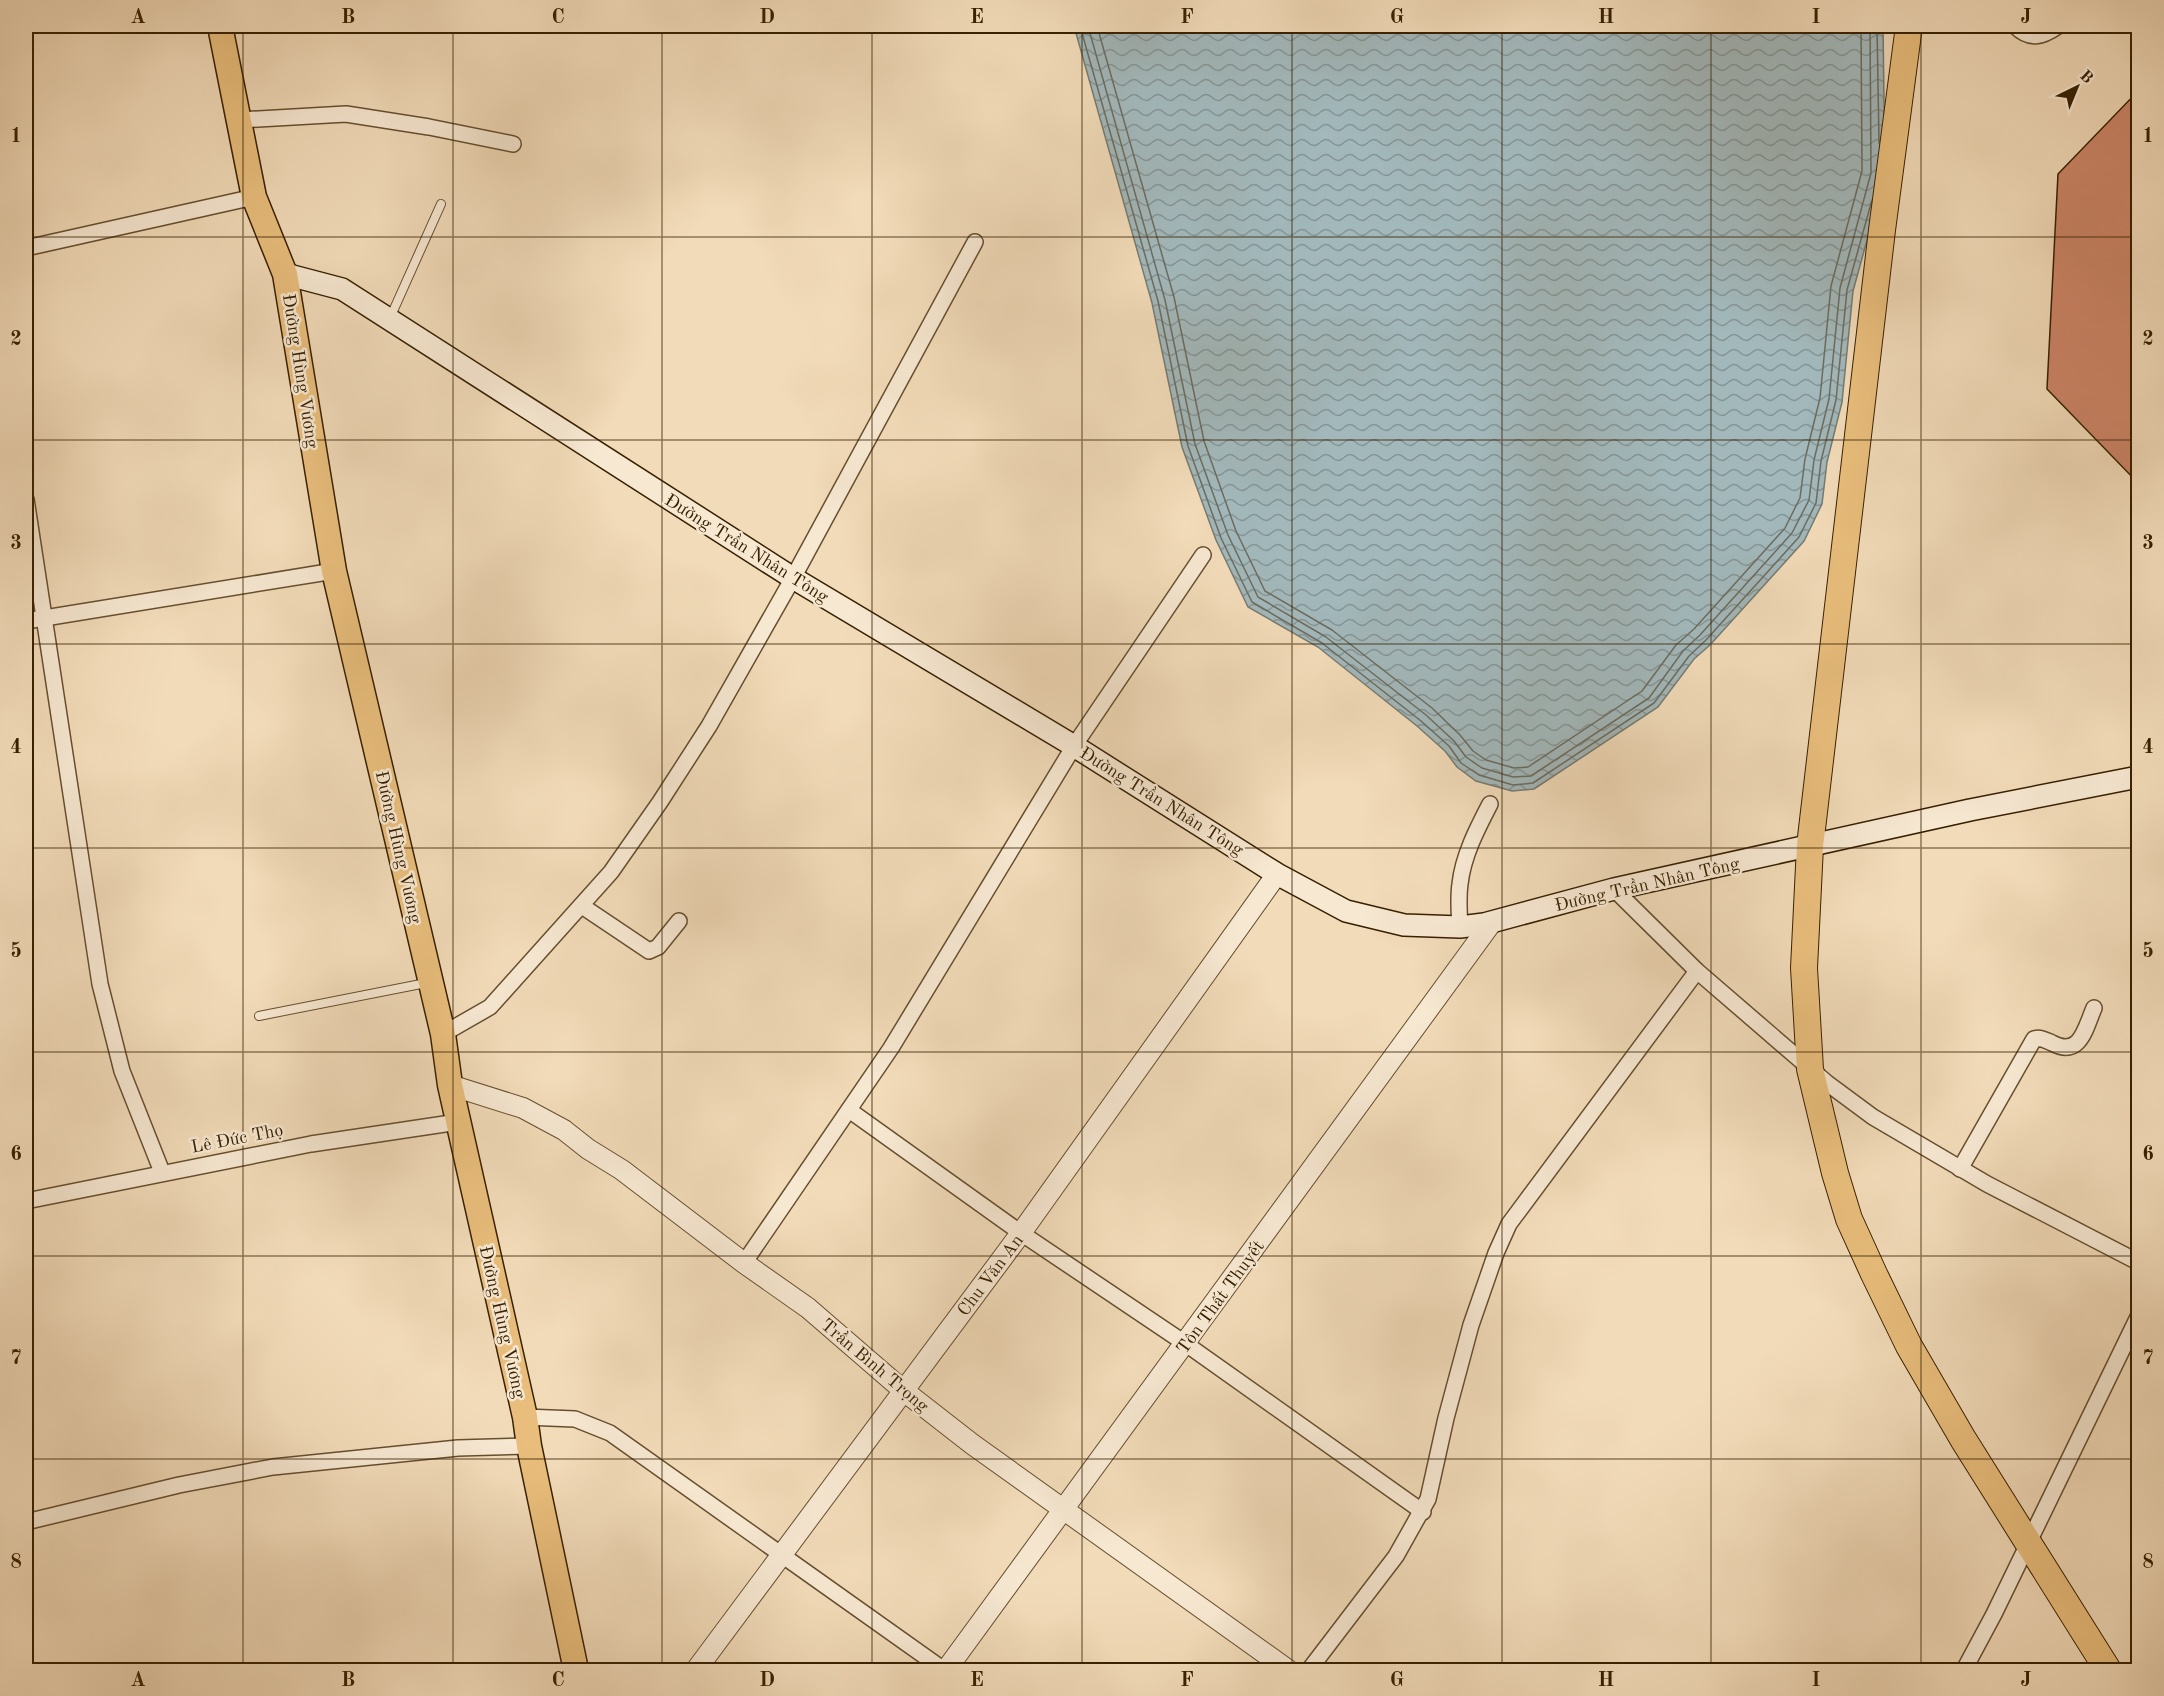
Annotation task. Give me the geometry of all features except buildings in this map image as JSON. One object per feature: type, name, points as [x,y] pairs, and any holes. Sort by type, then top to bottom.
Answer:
[{"type":"highway","points":[[1909,26],[1882,230],[1810,846],[1804,968],[1810,1069],[1835,1173],[1849,1219],[1915,1356],[1963,1439],[2108,1671]]},
{"type":"main road","name":"Đường Hùng Vương","points":[[220,26],[254,197],[285,274],[334,571],[443,1034],[450,1085],[525,1417],[576,1671]]},
{"type":"main road","name":"Đường Trần Nhân Tông","points":[[285,274],[342,289],[793,578],[1074,746],[1277,874],[1346,911],[1404,925],[1460,927],[1492,922],[1614,889],[1970,810],[2139,777]]},
{"type":"street","points":[[2015,26],[2027,36],[2047,33],[2058,26]]},
{"type":"street","points":[[239,120],[346,114],[429,127],[513,144]]},
{"type":"street","points":[[26,248],[254,197]]},
{"type":"street","points":[[443,1034],[490,1007],[582,906],[635,837],[709,726],[793,578],[975,242]]},
{"type":"street","points":[[26,499],[100,984],[122,1071],[162,1172]]},
{"type":"street","points":[[744,1263],[920,1004],[1074,746],[1203,555]]},
{"type":"street","points":[[26,621],[334,571]]},
{"type":"street","points":[[1460,927],[1460,883],[1463,868],[1490,804]]},
{"type":"street","name":"Chu Văn An","points":[[696,1671],[1021,1233],[1277,874]]},
{"type":"street","points":[[1614,889],[1697,971],[1810,1069],[1873,1118],[2081,1234],[2139,1262]]},
{"type":"street","points":[[582,906],[649,951],[658,947],[679,921]]},
{"type":"street","name":"Tôn Thất Thuyết","points":[[945,1671],[1492,922]]},
{"type":"street","points":[[1309,1671],[1386,1571],[1423,1512],[1471,1325],[1496,1252],[1509,1224],[1697,971]]},
{"type":"street","points":[[1960,1168],[2034,1039],[2043,1039],[2065,1048],[2073,1046],[2082,1037],[2094,1008]]},
{"type":"street","name":"Trần Bình Trọng","points":[[450,1085],[523,1108],[564,1130],[666,1202],[744,1263],[808,1308],[904,1391],[972,1444],[1288,1671]]},
{"type":"street","points":[[849,1110],[1021,1233],[1186,1344],[1423,1512]]},
{"type":"street","name":"Lê Đức Thọ","points":[[26,1201],[310,1144],[458,1122]]},
{"type":"street","points":[[1964,1671],[2139,1317]]},
{"type":"street","points":[[525,1417],[575,1419],[610,1433],[945,1671]]},
{"type":"street","points":[[26,1522],[179,1485],[273,1467],[458,1448],[529,1446]]},
{"type":"lane","points":[[389,319],[441,204]]},
{"type":"lane","points":[[259,1016],[431,982]]},
{"type":"water","points":[[1074,26],[1883,26],[1885,175],[1853,291],[1842,402],[1827,462],[1822,504],[1804,541],[1710,645],[1694,659],[1658,707],[1534,789],[1512,791],[1476,781],[1457,767],[1445,751],[1417,726],[1318,647],[1248,607],[1216,540],[1182,447],[1152,303]]}]
